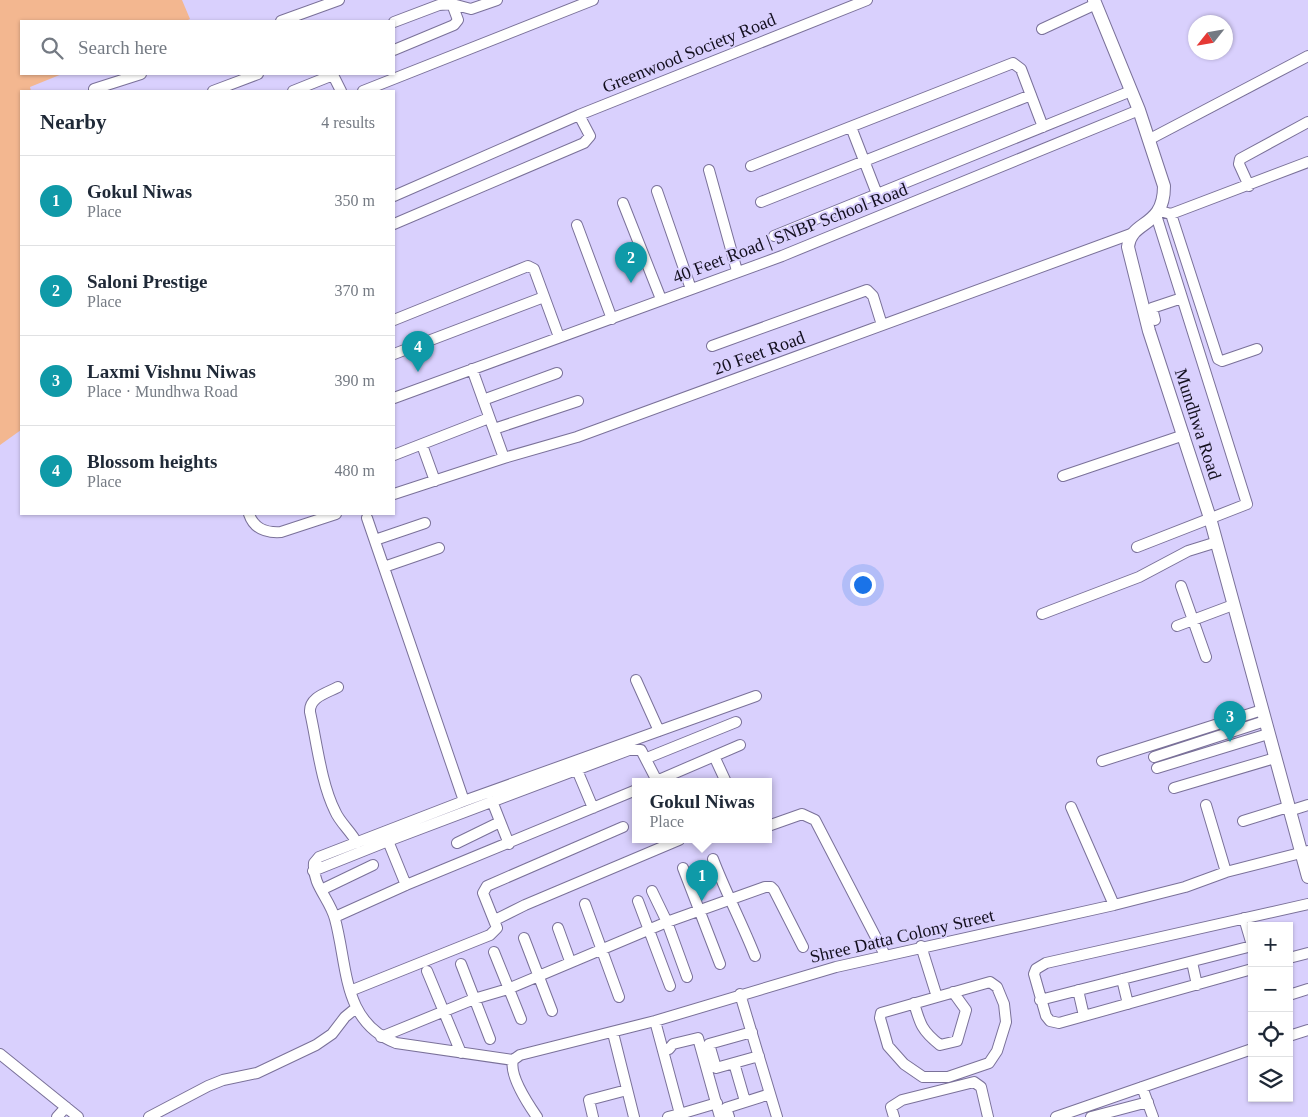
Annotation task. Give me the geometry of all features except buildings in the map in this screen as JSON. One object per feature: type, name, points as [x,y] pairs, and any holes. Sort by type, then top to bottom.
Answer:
[{"type":"main road","points":[[1095,2],[1150,139],[1164,186],[1162,213],[1132,234]]},
{"type":"main road","name":"Mundhwa Road","points":[[1132,234],[1128,247],[1149,331],[1210,518],[1289,809],[1304,852],[1308,877]]},
{"type":"street","points":[[284,20],[339,0]]},
{"type":"street","points":[[395,22],[439,5],[452,4],[471,10],[497,0]]},
{"type":"street","points":[[366,90],[593,0]]},
{"type":"street","name":"Greenwood Society Road","points":[[395,196],[579,115],[867,0]]},
{"type":"street","points":[[1042,29],[1095,2]]},
{"type":"street","points":[[395,50],[454,25],[458,20],[452,4]]},
{"type":"street","points":[[1150,139],[1308,56]]},
{"type":"street","points":[[751,166],[1013,63],[1020,69],[1043,127]]},
{"type":"street","points":[[94,90],[138,75]]},
{"type":"street","points":[[217,90],[255,75]]},
{"type":"street","points":[[295,90],[332,75]]},
{"type":"street","points":[[334,75],[341,90]]},
{"type":"street","points":[[774,236],[1131,91]]},
{"type":"street","points":[[761,202],[1031,94]]},
{"type":"street","name":"40 Feet Road | SNBP School Road","points":[[395,398],[782,256],[1139,110]]},
{"type":"street","points":[[395,224],[584,143],[590,136],[579,115]]},
{"type":"street","points":[[1249,186],[1239,164],[1240,158],[1308,122]]},
{"type":"street","points":[[852,127],[877,194]]},
{"type":"street","points":[[1162,213],[1249,186],[1308,162]]},
{"type":"street","points":[[709,170],[737,271]]},
{"type":"street","points":[[656,191],[691,289]]},
{"type":"street","points":[[624,203],[661,299]]},
{"type":"street","points":[[1137,547],[1247,504],[1182,298],[1162,213]]},
{"type":"street","points":[[1162,213],[1218,359],[1222,361],[1257,348]]},
{"type":"street","points":[[577,225],[612,319]]},
{"type":"street","name":"20 Feet Road","points":[[395,494],[504,458],[577,437],[1132,234]]},
{"type":"street","points":[[395,320],[528,266],[534,269],[559,337]]},
{"type":"street","points":[[712,346],[867,290],[873,296],[882,325]]},
{"type":"street","points":[[395,354],[544,297]]},
{"type":"street","points":[[1156,320],[1152,308],[1182,298]]},
{"type":"street","points":[[472,369],[504,458]]},
{"type":"street","points":[[483,400],[557,373]]},
{"type":"street","points":[[494,429],[578,401]]},
{"type":"street","points":[[395,455],[489,418]]},
{"type":"street","points":[[1063,476],[1184,435]]},
{"type":"street","points":[[422,444],[435,481]]},
{"type":"street","points":[[250,515],[260,529],[271,533],[281,532],[333,515]]},
{"type":"street","points":[[367,518],[464,801]]},
{"type":"street","points":[[375,540],[425,523]]},
{"type":"street","points":[[1042,614],[1139,577],[1188,551],[1216,542]]},
{"type":"street","points":[[384,567],[439,548]]},
{"type":"street","points":[[1181,586],[1206,658]]},
{"type":"street","points":[[1177,626],[1233,604]]},
{"type":"street","points":[[636,680],[658,731]]},
{"type":"street","points":[[338,687],[314,700],[311,703],[310,712],[335,812],[357,843]]},
{"type":"street","points":[[537,1117],[520,1088],[512,1064],[513,1060],[396,1043],[381,1037],[363,1020],[350,991],[335,917],[313,872],[314,863],[319,857],[464,801],[756,696]]},
{"type":"street","points":[[646,758],[736,722]]},
{"type":"street","points":[[1154,757],[1265,722]]},
{"type":"street","points":[[1102,761],[1265,722]]},
{"type":"street","points":[[1158,768],[1265,722]]},
{"type":"street","points":[[664,778],[740,745]]},
{"type":"street","points":[[313,872],[388,840],[634,749],[642,750],[654,778]]},
{"type":"street","points":[[714,756],[724,778]]},
{"type":"street","points":[[1174,788],[1275,758]]},
{"type":"street","points":[[577,770],[593,808]]},
{"type":"street","points":[[335,917],[406,885],[632,792]]},
{"type":"street","points":[[492,801],[509,844]]},
{"type":"street","points":[[1206,805],[1226,872]]},
{"type":"street","points":[[1243,821],[1308,805]]},
{"type":"street","points":[[1070,807],[1114,905]]},
{"type":"street","points":[[772,825],[802,814],[815,820],[884,955]]},
{"type":"street","points":[[457,843],[500,822]]},
{"type":"street","points":[[350,991],[496,932],[495,920],[483,893],[487,886],[623,827]]},
{"type":"street","points":[[388,840],[406,885]]},
{"type":"street","points":[[495,920],[525,904],[670,843]]},
{"type":"street","name":"Shree Datta Colony Street","points":[[513,1060],[520,1055],[613,1033],[740,994],[884,955],[1168,892],[1226,872],[1304,852]]},
{"type":"street","points":[[713,859],[728,899],[740,917],[755,956]]},
{"type":"street","points":[[321,890],[373,865]]},
{"type":"street","points":[[683,868],[720,964]]},
{"type":"street","points":[[381,1037],[474,999],[508,989],[539,974],[667,922],[765,886],[771,887],[804,947]]},
{"type":"street","points":[[652,891],[667,922],[687,977]]},
{"type":"street","points":[[638,901],[670,986]]},
{"type":"street","points":[[585,904],[619,997]]},
{"type":"street","points":[[1248,970],[1054,1023],[1046,1016],[1034,974],[1040,965],[1308,904]]},
{"type":"street","points":[[1244,918],[1248,932]]},
{"type":"street","points":[[558,928],[570,961]]},
{"type":"street","points":[[524,938],[552,1011]]},
{"type":"street","points":[[921,946],[937,997]]},
{"type":"street","points":[[1040,1000],[1248,947]]},
{"type":"street","points":[[494,952],[521,1020]]},
{"type":"street","points":[[1293,957],[1308,953]]},
{"type":"street","points":[[1192,962],[1197,984]]},
{"type":"street","points":[[461,964],[490,1039]]},
{"type":"street","points":[[427,971],[461,1053]]},
{"type":"street","points":[[1122,979],[1128,1004]]},
{"type":"street","points":[[990,982],[994,983],[1004,1004],[1006,1022],[997,1051],[989,1063],[948,1077],[923,1077],[914,1073],[888,1046],[880,1018],[881,1013],[953,992],[990,982]]},
{"type":"street","points":[[1293,994],[1308,989]]},
{"type":"street","points":[[1078,990],[1084,1016]]},
{"type":"street","points":[[914,1003],[919,1023],[933,1040],[940,1045],[957,1041],[966,1010],[953,992]]},
{"type":"street","points":[[740,994],[777,1117]]},
{"type":"street","points":[[149,1117],[208,1086],[230,1078],[257,1073],[316,1045],[332,1034],[345,1017],[356,1008]]},
{"type":"street","points":[[655,1021],[680,1114]]},
{"type":"street","points":[[1293,1035],[1308,1030]]},
{"type":"street","points":[[752,1032],[709,1044],[716,1068],[759,1056]]},
{"type":"street","points":[[613,1033],[634,1117]]},
{"type":"street","points":[[663,1050],[669,1048],[672,1044],[698,1038],[720,1117]]},
{"type":"street","points":[[1056,1117],[1248,1050]]},
{"type":"street","points":[[0,1054],[78,1117]]},
{"type":"street","points":[[734,1063],[745,1102]]},
{"type":"street","points":[[894,1117],[891,1107],[902,1100],[974,1082],[981,1087],[987,1117]]},
{"type":"street","points":[[1142,1087],[1153,1117]]},
{"type":"street","points":[[592,1117],[589,1100],[627,1090]]},
{"type":"street","points":[[729,1117],[726,1108],[770,1094]]},
{"type":"street","points":[[1091,1117],[1148,1102]]},
{"type":"street","points":[[668,1117],[717,1103]]},
{"type":"street","points":[[57,1117],[66,1107]]},
{"type":"shaded area","points":[[0,0],[182,0],[190,19],[188,20],[20,20],[20,75],[60,75],[30,87],[31,90],[20,90],[20,431],[0,445]]},
{"type":"place","name":"Saloni Prestige","points":[[631,283]]},
{"type":"place","name":"Blossom heights","points":[[418,372]]},
{"type":"place","name":"Laxmi Vishnu Niwas","points":[[1230,742]]},
{"type":"place","name":"Gokul Niwas","points":[[702,901]]}]
